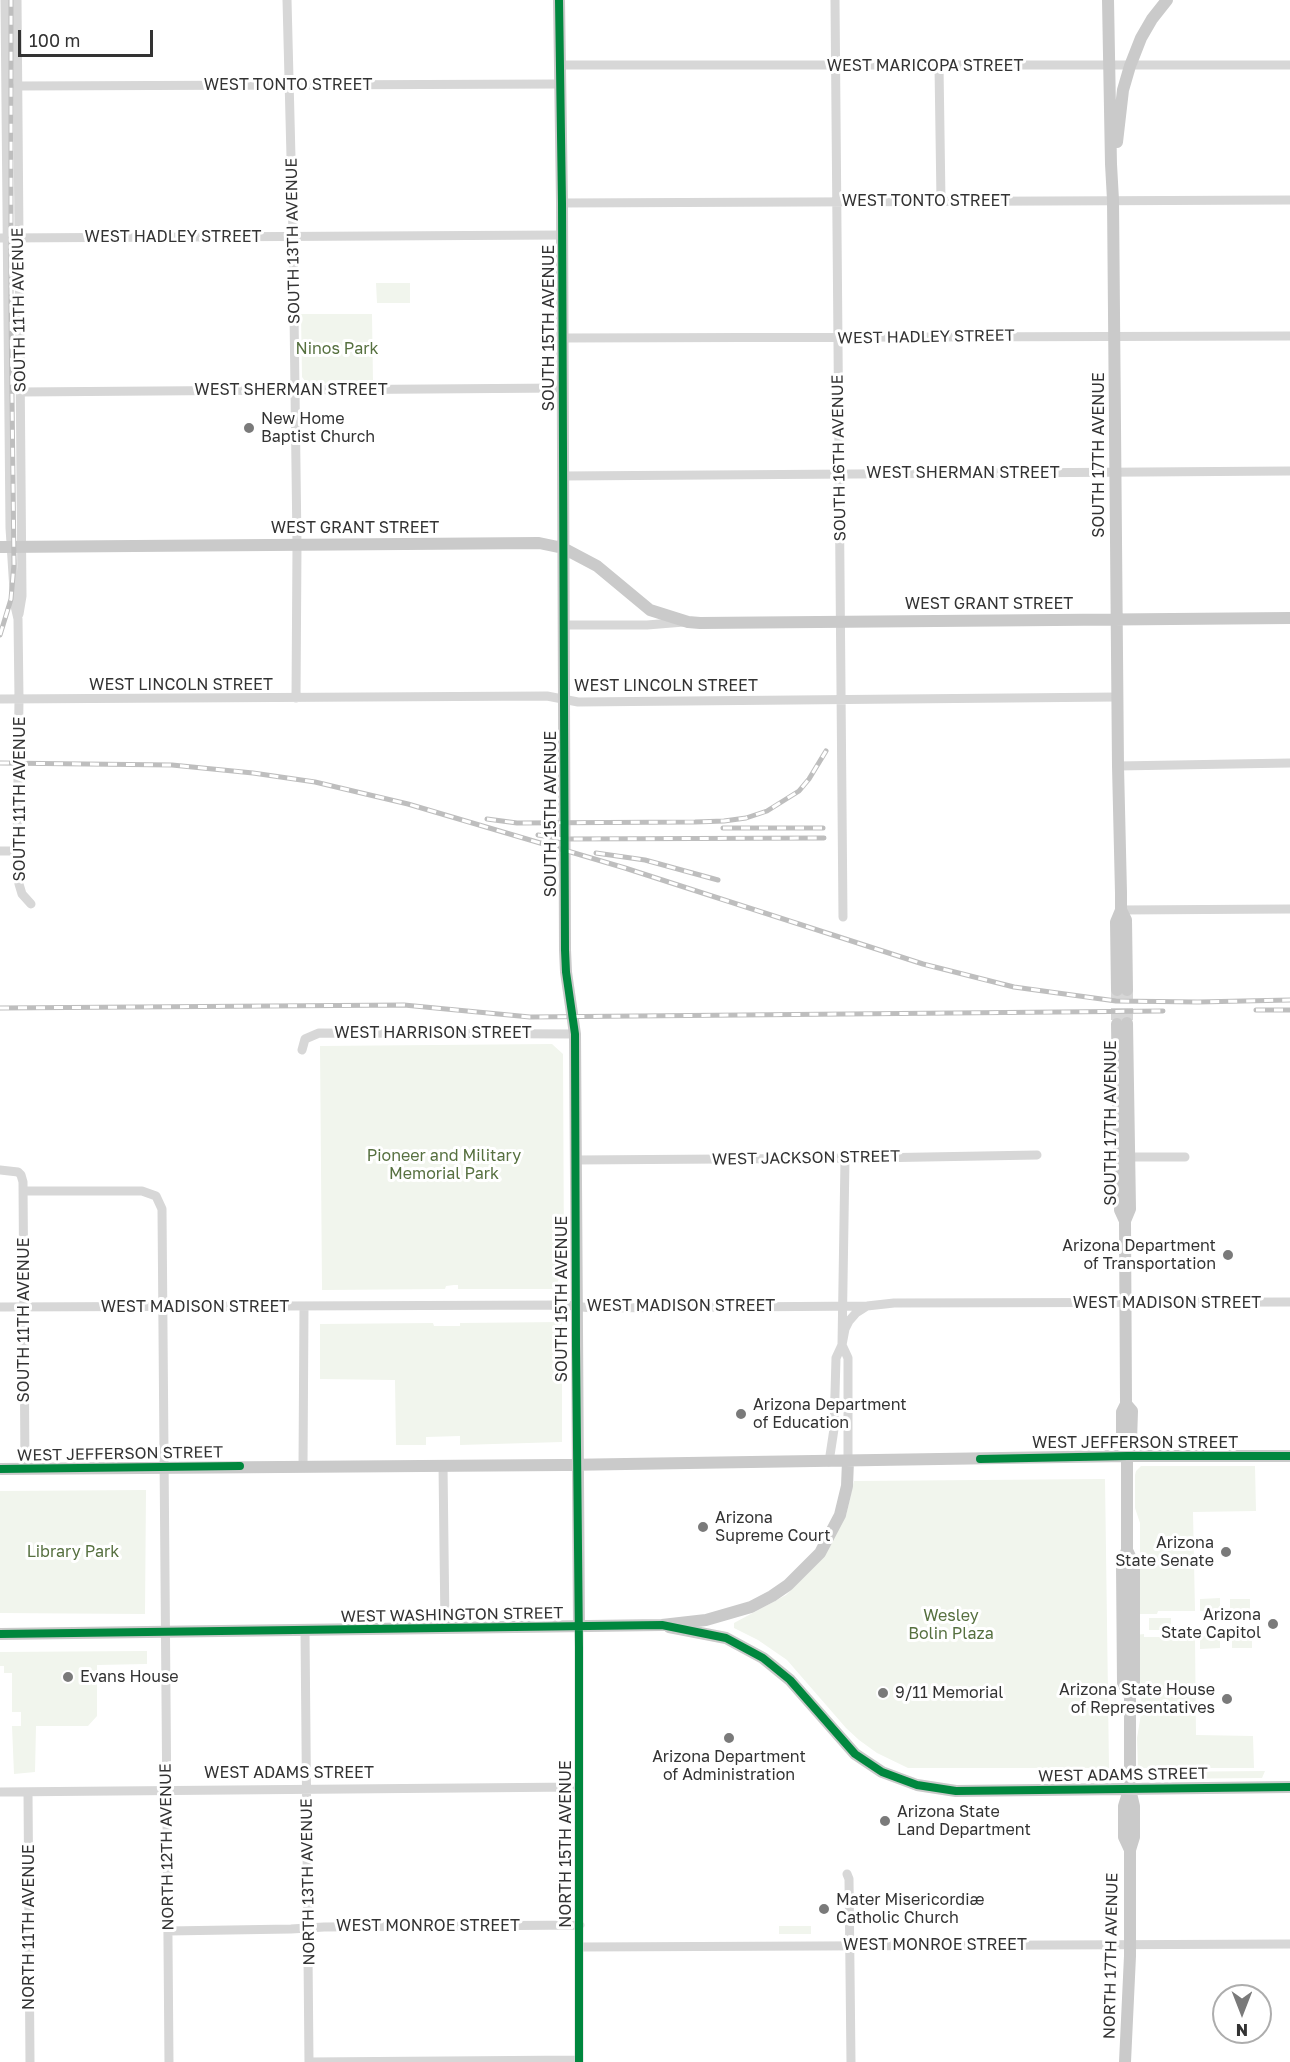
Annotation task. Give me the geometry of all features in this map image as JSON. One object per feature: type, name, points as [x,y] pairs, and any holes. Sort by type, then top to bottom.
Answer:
[{"type":"main road","name":"SOUTH 15TH AVENUE","points":[[559,0],[565,950],[575,1034],[579,1626]]},
{"type":"main road","name":"SOUTH 17TH AVENUE","points":[[1108,0],[1113,200],[1118,766],[1121,910],[1126,920],[1122,990]]},
{"type":"main road","points":[[1113,200],[1123,90],[1141,38],[1167,0]]},
{"type":"main road","name":"WEST GRANT STREET","points":[[11,547],[539,543],[563,548],[597,566],[650,609],[688,622],[1290,618]]},
{"type":"main road","name":"SOUTH 17TH AVENUE","points":[[1122,1024],[1124,1157],[1130,1209],[1125,1221],[1126,1404],[1132,1411],[1131,1441],[1126,1456],[1127,1550],[1122,1564],[1123,1683],[1130,1697]]},
{"type":"main road","name":"WEST JEFFERSON STREET","points":[[0,1469],[577,1465],[1126,1456],[1290,1456]]},
{"type":"main road","name":"WEST WASHINGTON STREET","points":[[0,1634],[662,1625],[706,1620],[751,1607],[788,1585],[820,1553],[832,1531],[845,1498],[848,1461]]},
{"type":"main road","name":"WEST WASHINGTON STREET","points":[[662,1625],[726,1638],[764,1658],[790,1680],[855,1754],[882,1772],[917,1785],[956,1791]]},
{"type":"main road","name":"NORTH 17TH AVENUE","points":[[1125,2062],[1131,1943],[1130,1850],[1124,1837],[1124,1806],[1130,1789],[1130,1697]]},
{"type":"main road","name":"WEST ADAMS STREET","points":[[956,1791],[1290,1787]]},
{"type":"street","name":"SOUTH 11TH AVENUE","points":[[5,0],[4,395],[11,547],[18,619],[17,851],[19,884],[22,894],[31,904]]},
{"type":"street","name":"SOUTH 11TH AVENUE","points":[[11,547],[20,392],[17,0]]},
{"type":"street","name":"SOUTH 13TH AVENUE","points":[[287,0],[297,545],[296,698]]},
{"type":"street","name":"SOUTH 16TH AVENUE","points":[[835,0],[837,338],[843,699],[843,917]]},
{"type":"street","name":"WEST MARICOPA STREET","points":[[560,65],[1290,65]]},
{"type":"street","points":[[939,66],[941,201]]},
{"type":"street","name":"WEST TONTO STREET","points":[[17,86],[560,84]]},
{"type":"street","name":"WEST TONTO STREET","points":[[562,203],[1290,200]]},
{"type":"street","name":"WEST HADLEY STREET","points":[[4,238],[562,235]]},
{"type":"street","name":"WEST HADLEY STREET","points":[[562,338],[1290,336]]},
{"type":"street","name":"WEST SHERMAN STREET","points":[[20,392],[563,388]]},
{"type":"street","name":"WEST SHERMAN STREET","points":[[563,476],[1290,471]]},
{"type":"street","name":"WEST GRANT STREET","points":[[564,625],[647,625],[688,622]]},
{"type":"street","name":"WEST LINCOLN STREET","points":[[0,699],[547,696],[578,702],[1117,697]]},
{"type":"street","points":[[1118,766],[1290,763]]},
{"type":"street","points":[[0,851],[17,851]]},
{"type":"street","points":[[1121,910],[1290,909]]},
{"type":"street","name":"WEST HARRISON STREET","points":[[302,1050],[305,1039],[319,1033],[575,1034]]},
{"type":"street","name":"WEST JACKSON STREET","points":[[576,1160],[845,1159],[1037,1155]]},
{"type":"street","points":[[1124,1157],[1185,1157]]},
{"type":"street","points":[[845,1159],[842,1345],[848,1358],[848,1461]]},
{"type":"street","name":"SOUTH 11TH AVENUE","points":[[0,1170],[20,1173],[23,1191],[25,1468]]},
{"type":"street","name":"NORTH 12TH AVENUE","points":[[23,1191],[142,1191],[156,1196],[162,1209],[169,2062]]},
{"type":"street","name":"WEST MADISON STREET","points":[[0,1307],[576,1306],[591,1308],[867,1306],[894,1303],[1290,1302]]},
{"type":"street","points":[[830,1462],[834,1429],[836,1358],[849,1321],[867,1306]]},
{"type":"street","points":[[303,1466],[304,1307]]},
{"type":"street","points":[[443,1466],[445,1628]]},
{"type":"street","name":"NORTH 15TH AVENUE","points":[[579,1626],[579,2061]]},
{"type":"street","name":"NORTH 13TH AVENUE","points":[[305,1630],[310,2062]]},
{"type":"street","name":"WEST ADAMS STREET","points":[[0,1792],[578,1788]]},
{"type":"street","name":"NORTH 11TH AVENUE","points":[[28,1792],[30,2062]]},
{"type":"street","points":[[847,1874],[849,1879],[851,2062]]},
{"type":"street","name":"WEST MONROE STREET","points":[[168,1931],[580,1925]]},
{"type":"street","name":"WEST MONROE STREET","points":[[580,1947],[1290,1944]]},
{"type":"street","points":[[310,2062],[579,2061]]},
{"type":"green space","points":[[376,283],[410,283],[410,303],[377,303]]},
{"type":"green space","name":"Ninos Park","points":[[301,314],[372,314],[373,383],[309,384],[305,381],[302,377]]},
{"type":"green space","name":"Pioneer and Military Memorial Park","points":[[552,1044],[563,1054],[564,1265],[555,1289],[458,1289],[458,1285],[454,1285],[446,1286],[445,1289],[322,1290],[320,1046]]},
{"type":"green space","points":[[562,1322],[562,1442],[460,1445],[460,1436],[426,1437],[426,1445],[396,1445],[395,1380],[320,1379],[320,1324],[433,1323],[434,1326],[460,1326],[460,1323]]},
{"type":"green space","points":[[1141,1466],[1255,1466],[1256,1511],[1193,1512],[1195,1611],[1158,1611],[1157,1614],[1136,1614],[1140,1605],[1140,1523],[1135,1508],[1135,1475]]},
{"type":"green space","name":"Wesley Bolin Plaza","points":[[1105,1479],[1109,1768],[908,1768],[877,1753],[859,1740],[787,1660],[758,1640],[734,1628],[734,1623],[786,1595],[818,1563],[846,1516],[854,1481]]},
{"type":"green space","name":"Library Park","points":[[146,1490],[145,1614],[0,1613],[0,1491]]},
{"type":"green space","points":[[1220,1598],[1220,1611],[1200,1611],[1200,1599]]},
{"type":"green space","points":[[1230,1599],[1250,1599],[1250,1610],[1230,1611]]},
{"type":"green space","points":[[1149,1618],[1171,1618],[1171,1630],[1149,1630]]},
{"type":"green space","points":[[1144,1634],[1144,1637],[1195,1637],[1196,1735],[1253,1736],[1254,1768],[1138,1768],[1137,1738],[1141,1714],[1141,1685],[1137,1666],[1136,1635]]},
{"type":"green space","points":[[1200,1636],[1220,1636],[1220,1648],[1200,1649]]},
{"type":"green space","points":[[1252,1636],[1252,1648],[1232,1648],[1232,1637]]},
{"type":"green space","points":[[147,1651],[147,1664],[97,1665],[97,1716],[88,1726],[36,1726],[35,1772],[14,1774],[12,1726],[21,1726],[21,1712],[12,1712],[12,1673],[4,1673],[4,1666],[0,1666],[0,1652]]},
{"type":"green space","points":[[1265,1771],[1262,1778],[1149,1779],[1149,1772]]},
{"type":"green space","points":[[779,1926],[811,1926],[811,1934],[779,1934]]},
{"type":"tunnel","points":[[1117,990],[1117,1024]]},
{"type":"tunnel","points":[[1127,990],[1127,1023]]},
{"type":"railway","points":[[0,635],[11,599],[14,564],[11,0]]},
{"type":"railway","points":[[487,819],[517,823],[695,822],[746,818],[767,811],[799,791],[826,751]]},
{"type":"railway","points":[[0,763],[172,765],[315,782],[408,804],[625,868],[923,964],[1014,987],[1116,1001],[1290,1000]]},
{"type":"railway","points":[[723,828],[823,828]]},
{"type":"railway","points":[[538,835],[564,839],[824,838]]},
{"type":"railway","points":[[596,853],[645,860],[718,880]]},
{"type":"railway","points":[[0,1008],[404,1005],[530,1017],[1163,1011]]},
{"type":"railway","points":[[1256,1010],[1290,1010]]},
{"type":"cycle path","points":[[559,0],[565,950],[575,1034],[579,2062]]},
{"type":"cycle path","points":[[980,1459],[1290,1456]]},
{"type":"cycle path","points":[[0,1469],[240,1466]]},
{"type":"cycle path","points":[[0,1634],[662,1625],[726,1638],[763,1658],[790,1680],[855,1754],[882,1772],[917,1785],[956,1791],[1290,1787]]},
{"type":"place","name":"New Home Baptist Church","points":[[249,428]]},
{"type":"place","name":"Arizona Department of Transportation","points":[[1228,1255]]},
{"type":"place","name":"Arizona Department of Education","points":[[741,1414]]},
{"type":"place","name":"Arizona Supreme Court","points":[[703,1527]]},
{"type":"place","name":"Arizona State Senate","points":[[1226,1552]]},
{"type":"place","name":"Arizona State Capitol","points":[[1273,1624]]},
{"type":"place","name":"Evans House","points":[[68,1677]]},
{"type":"place","name":"9/11 Memorial","points":[[883,1693]]},
{"type":"place","name":"Arizona State House of Representatives","points":[[1227,1699]]},
{"type":"place","name":"Arizona Department of Administration","points":[[729,1738]]},
{"type":"place","name":"Arizona State Land Department","points":[[885,1821]]},
{"type":"place","name":"Mater Misericordiæ Catholic Church","points":[[824,1909]]}]
